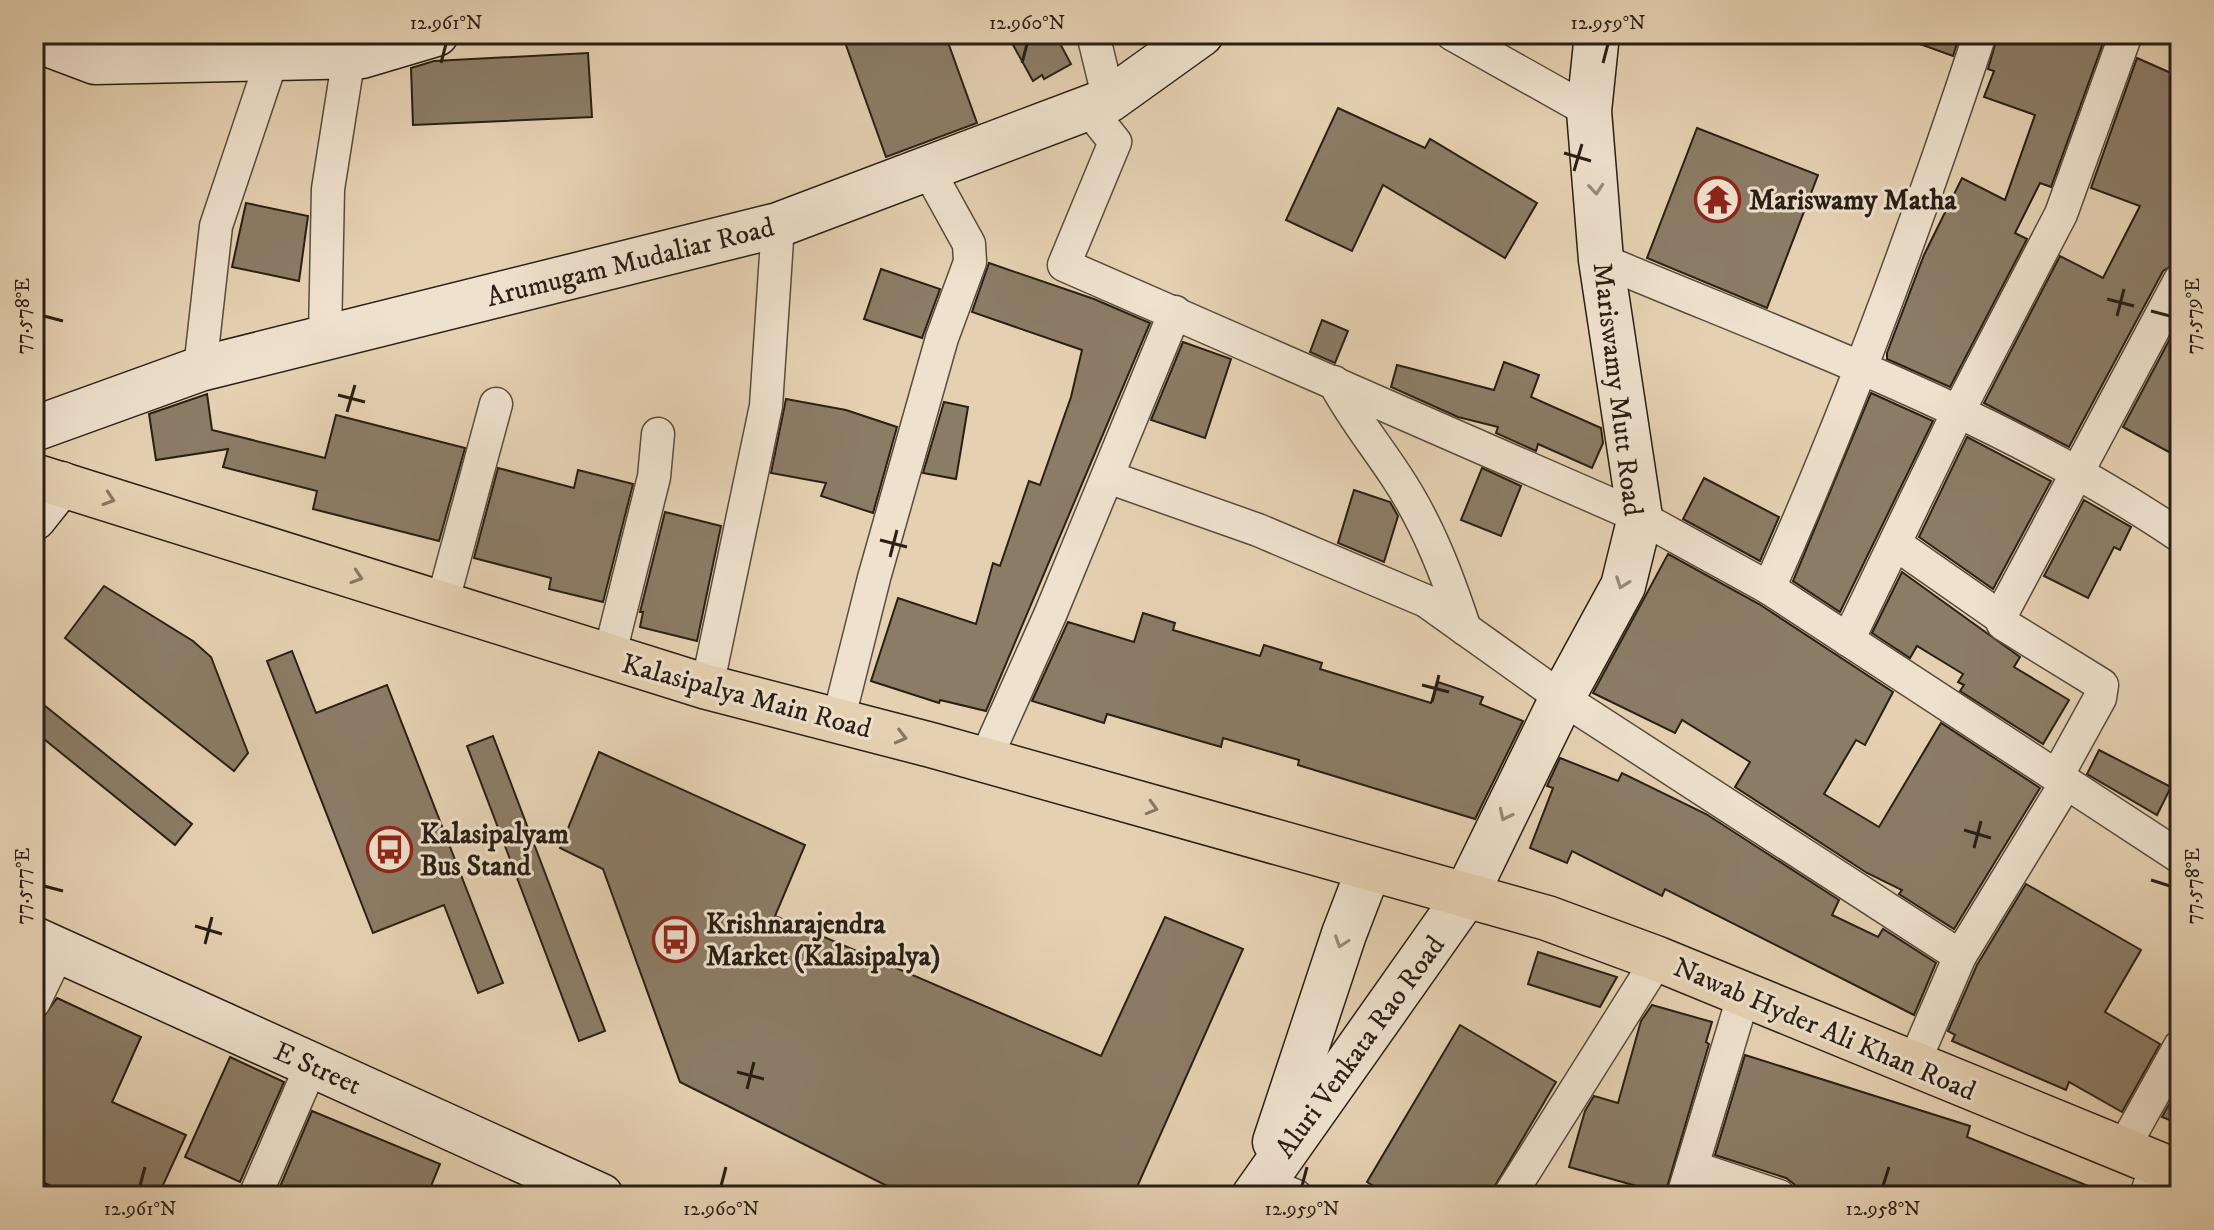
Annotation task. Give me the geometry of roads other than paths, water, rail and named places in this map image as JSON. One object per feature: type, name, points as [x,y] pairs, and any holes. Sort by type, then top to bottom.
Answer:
[{"type":"main road","name":"Kalasipalya Main Road","points":[[48,480],[707,687],[985,760],[1465,897]]},
{"type":"main road","name":"Nawab Hyder Ali Khan Road","points":[[1465,897],[1547,918],[1658,959],[1913,1065],[2151,1172]]},
{"type":"street","points":[[62,42],[95,62],[362,56],[436,34]]},
{"type":"street","points":[[1093,34],[1099,104],[1115,142],[1064,265],[1640,517],[1769,588],[2180,857]]},
{"type":"street","name":"Arumugam Mudaliar Road","points":[[34,429],[200,369],[778,225],[1099,104],[1201,34]]},
{"type":"street","points":[[1452,34],[1589,111]]},
{"type":"street","name":"Mariswamy Mutt Road","points":[[1465,897],[1562,698],[1623,586],[1640,517],[1601,260],[1589,111],[1597,34]]},
{"type":"street","points":[[1769,588],[1835,439],[1940,153],[1980,34]]},
{"type":"street","points":[[1848,640],[1897,545],[1959,410],[2061,214],[2126,34]]},
{"type":"street","points":[[200,369],[216,226],[273,56]]},
{"type":"street","points":[[325,336],[328,189],[349,56]]},
{"type":"street","points":[[838,721],[874,578],[942,338],[970,262],[969,244],[927,168]]},
{"type":"street","points":[[707,687],[766,406],[778,225]]},
{"type":"street","points":[[1601,260],[1959,410],[2180,536]]},
{"type":"street","points":[[2000,617],[2180,280]]},
{"type":"street","points":[[985,760],[1108,477],[1175,312]]},
{"type":"street","points":[[1334,382],[1355,420],[1397,476],[1438,550],[1465,629]]},
{"type":"street","points":[[442,604],[496,404]]},
{"type":"street","points":[[609,657],[654,477],[658,434]]},
{"type":"street","points":[[1108,477],[1258,530],[1412,595],[1562,698],[1960,956]]},
{"type":"street","points":[[34,518],[48,480]]},
{"type":"street","points":[[1897,545],[2000,617],[2003,624],[2102,685],[2100,698],[2062,779],[1960,956],[1913,1065]]},
{"type":"street","points":[[1271,1191],[1344,934],[1369,869]]},
{"type":"street","name":"Aluri Venkata Rao Road","points":[[1271,1191],[1465,897]]},
{"type":"street","points":[[34,1002],[46,944]]},
{"type":"street","name":"E Street","points":[[46,944],[312,1064],[578,1191]]},
{"type":"street","points":[[1509,1196],[1658,959]]},
{"type":"street","points":[[1744,994],[1688,1181],[1779,1196]]},
{"type":"street","points":[[2151,1172],[2180,1046]]},
{"type":"street","points":[[255,1196],[312,1064]]},
{"type":"place","name":"Mariswamy Matha","points":[[1718,199]]},
{"type":"place","name":"Kalasipalyam Bus Stand","points":[[389,849]]},
{"type":"place","name":"Krishnarajendra Market (Kalasipalya)","points":[[675,939]]}]
